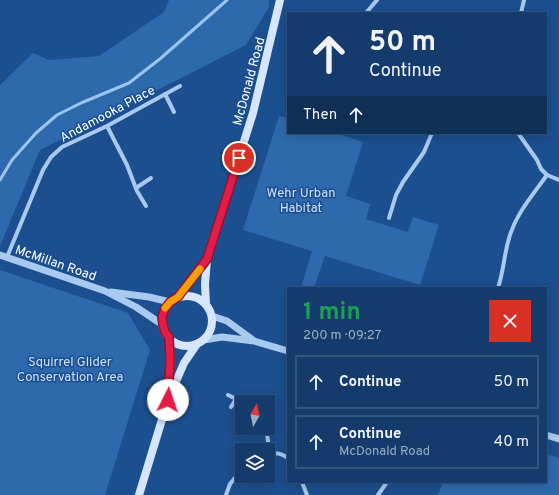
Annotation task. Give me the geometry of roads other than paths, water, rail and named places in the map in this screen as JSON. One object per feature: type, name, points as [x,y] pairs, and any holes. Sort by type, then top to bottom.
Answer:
[{"type":"main road","name":"McDonald Road","points":[[206,304],[205,284],[207,259],[253,113],[280,0]]},
{"type":"main road","name":"McDonald Road","points":[[178,297],[207,259]]},
{"type":"main road","points":[[139,495],[168,400],[184,363],[200,342],[210,333],[212,324],[212,316],[206,304],[201,299],[193,296],[178,297],[170,302],[162,317],[165,332],[174,342],[182,345],[189,346],[200,342]]},
{"type":"main road","points":[[168,400],[170,360],[169,337]]},
{"type":"street","points":[[367,12],[377,0]]},
{"type":"street","points":[[521,12],[524,0]]},
{"type":"street","name":"Andamooka Place","points":[[4,256],[46,162],[56,151],[107,126],[180,86]]},
{"type":"street","name":"Andamooka Place","points":[[165,94],[174,112]]},
{"type":"street","points":[[107,126],[146,206]]},
{"type":"street","points":[[389,218],[396,195],[403,182],[424,152],[432,134]]},
{"type":"street","points":[[519,134],[537,160],[541,169],[548,175],[559,180]]},
{"type":"street","points":[[498,287],[512,229],[525,204],[548,175]]},
{"type":"street","points":[[136,188],[152,178]]},
{"type":"street","name":"McMillan Road","points":[[4,256],[105,291],[136,307],[163,325]]},
{"type":"street","name":"McMillan Road","points":[[105,291],[149,297],[170,302]]},
{"type":"street","points":[[212,316],[227,321],[254,341]]},
{"type":"street","points":[[200,342],[222,337],[254,341],[287,351]]},
{"type":"street","points":[[228,394],[235,398]]},
{"type":"street","points":[[230,407],[235,400]]},
{"type":"street","points":[[547,435],[559,440]]},
{"type":"street","points":[[275,454],[283,454],[287,457]]},
{"type":"street","points":[[226,495],[230,484],[235,478]]},
{"type":"street","points":[[302,483],[307,495]]},
{"type":"street","points":[[378,495],[386,483]]},
{"type":"waterway","points":[[0,180],[12,160],[36,133],[57,115],[81,103],[129,83],[161,58],[227,0]]},
{"type":"park label","name":"Wehr Urban Habitat","points":[[301,200]]},
{"type":"park label","name":"Squirrel Glider Conservation Area","points":[[70,368]]}]
